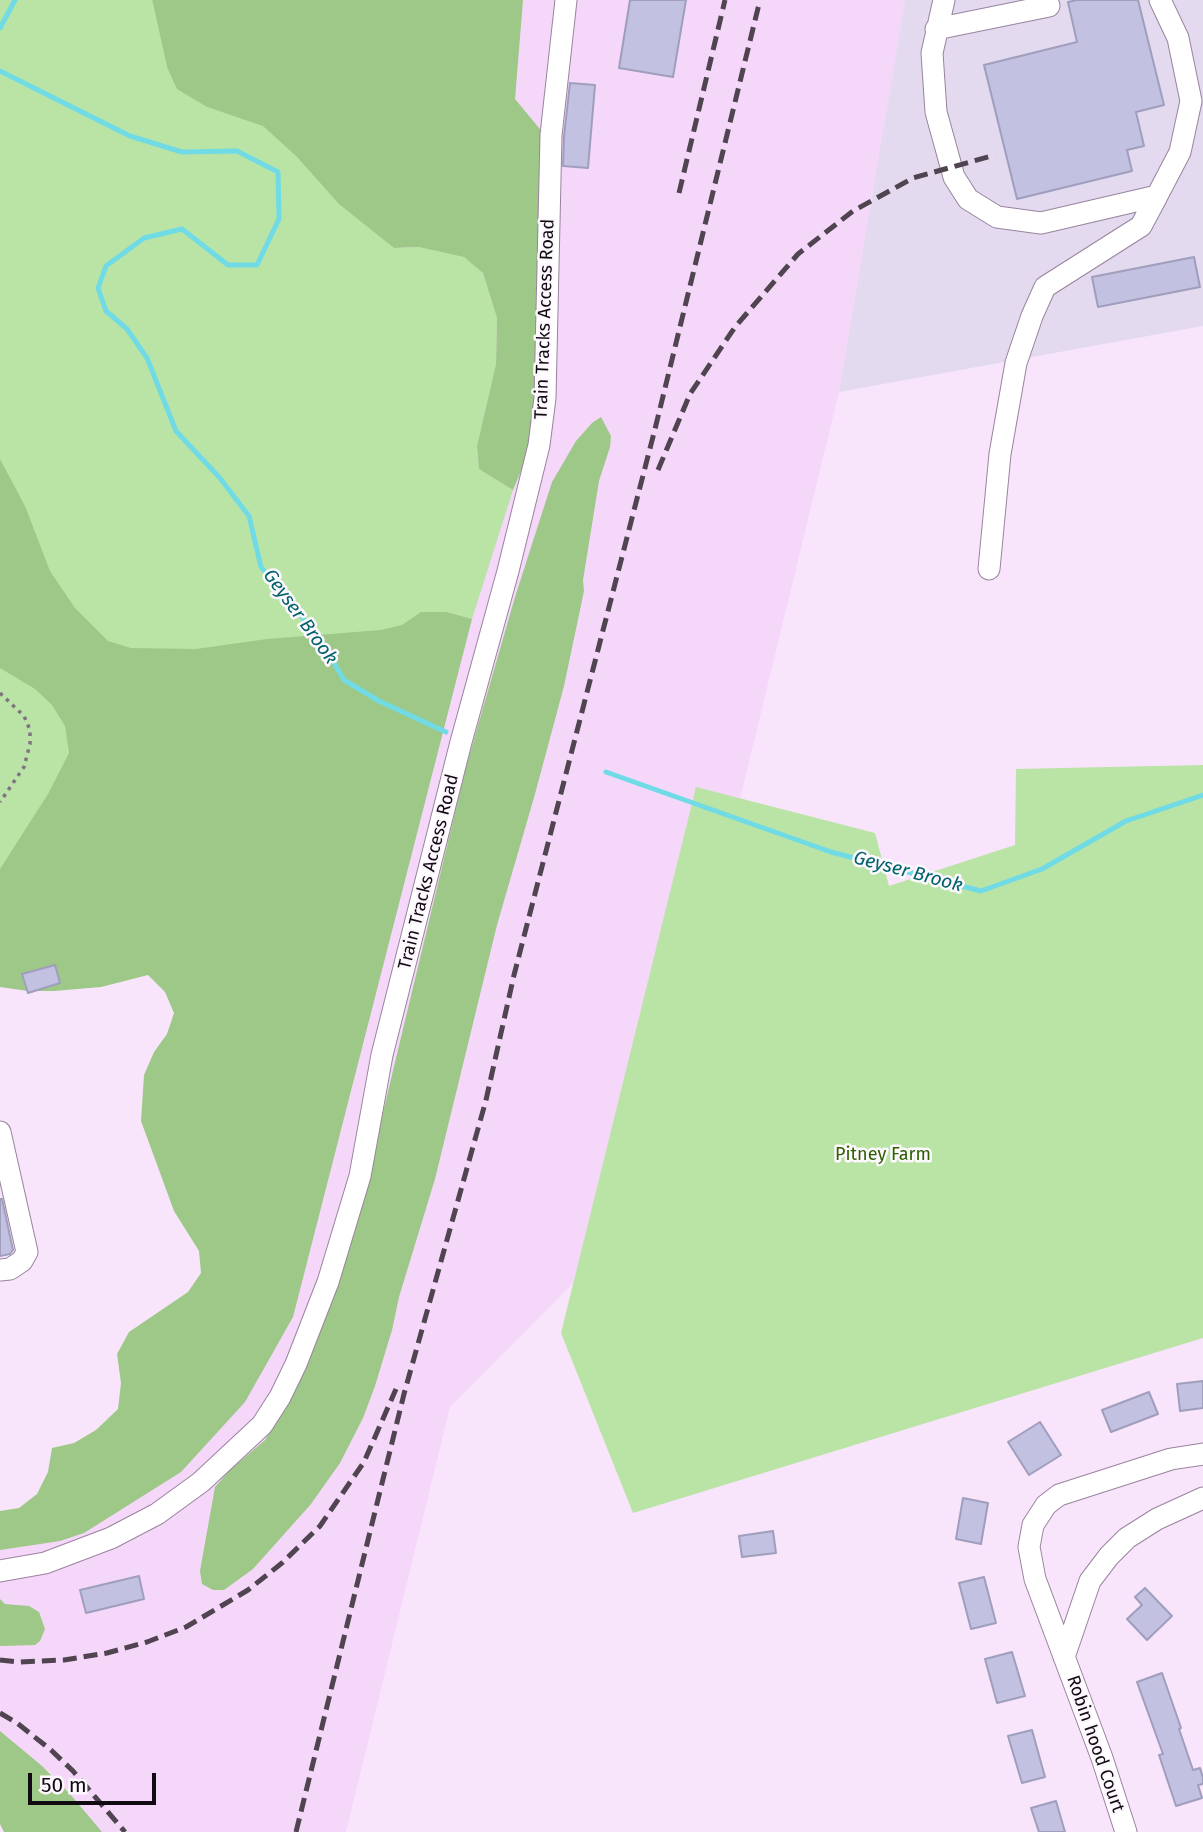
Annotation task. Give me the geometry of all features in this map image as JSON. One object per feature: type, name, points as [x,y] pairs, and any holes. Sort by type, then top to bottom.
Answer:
[{"type":"street","name":"Train Tracks Access Road","points":[[0,1571],[45,1563],[111,1538],[157,1514],[201,1482],[262,1425],[296,1364],[328,1282],[360,1176],[386,1042],[539,445],[545,398],[551,135],[566,0]]},
{"type":"street","points":[[944,0],[932,53],[936,112],[954,177],[968,199],[997,217],[1041,223],[1157,196]]},
{"type":"street","points":[[936,29],[1049,6],[1047,0]]},
{"type":"street","points":[[989,569],[1000,454],[1016,363],[1045,287],[1141,226],[1180,152],[1191,101],[1178,38],[1160,0]]},
{"type":"street","points":[[0,1132],[27,1252],[22,1261],[10,1269],[0,1270]]},
{"type":"street","name":"Robin hood Court","points":[[1125,1832],[1102,1758],[1035,1579],[1029,1547],[1033,1525],[1045,1506],[1059,1495],[1171,1459],[1203,1454]]},
{"type":"street","name":"Robin hood Court","points":[[1064,1657],[1090,1581],[1109,1556],[1127,1538],[1157,1519],[1203,1498]]},
{"type":"path","points":[[0,693],[24,716],[30,730],[30,744],[24,767],[0,802]]},
{"type":"shaded area","points":[[499,0],[905,0],[839,392],[638,1218],[450,1407],[346,1832],[101,1832],[49,1771],[0,1744],[0,1520],[234,1379]]},
{"type":"shaded area","points":[[905,0],[1203,0],[1203,326],[839,392]]},
{"type":"green space","points":[[0,0],[152,0],[167,67],[207,107],[263,125],[394,248],[418,247],[465,257],[483,273],[497,318],[496,364],[477,446],[479,469],[513,490],[472,619],[447,612],[432,612],[0,928]]},
{"type":"green space","points":[[152,0],[523,0],[515,99],[544,134],[543,418],[513,490],[479,469],[477,446],[496,364],[497,318],[483,273],[464,257],[418,247],[394,248],[339,204],[297,157],[263,126],[207,107],[177,89],[167,67]]},
{"type":"green space","points":[[601,417],[611,436],[610,447],[599,481],[583,580],[584,591],[564,686],[497,925],[435,1179],[375,1386],[363,1418],[340,1463],[311,1504],[253,1569],[224,1590],[213,1590],[202,1584],[200,1571],[215,1487],[230,1470],[265,1440],[284,1410],[310,1355],[372,1158],[466,767],[515,597],[552,482],[576,441]]},
{"type":"green space","points":[[0,459],[25,506],[50,571],[75,608],[108,641],[131,648],[196,649],[267,639],[381,630],[402,625],[421,612],[447,612],[472,619],[293,1317],[245,1402],[181,1472],[84,1533],[60,1541],[0,1550],[0,1511],[19,1508],[37,1494],[48,1472],[52,1448],[74,1443],[96,1430],[118,1409],[121,1383],[117,1354],[129,1332],[188,1292],[201,1273],[199,1251],[174,1211],[141,1121],[144,1075],[154,1052],[167,1034],[174,1013],[165,992],[148,975],[101,987],[54,991],[0,987],[0,869],[48,794],[69,753],[65,726],[52,705],[35,689],[0,668]]},
{"type":"green space","name":"Pitney Farm","points":[[1203,765],[1203,1338],[633,1513],[561,1333],[696,787],[875,833],[889,886],[1015,845],[1016,769]]},
{"type":"green space","points":[[0,1599],[5,1604],[29,1606],[39,1612],[45,1629],[40,1641],[35,1645],[0,1646]]},
{"type":"green space","points":[[0,1731],[42,1766],[102,1832],[4,1832],[0,1824]]},
{"type":"building","points":[[630,0],[686,0],[673,77],[619,68]]},
{"type":"building","points":[[1138,0],[1164,105],[1136,112],[1144,146],[1127,150],[1132,171],[1017,199],[984,65],[1077,42],[1068,2]]},
{"type":"building","points":[[570,83],[595,85],[588,168],[563,166]]},
{"type":"building","points":[[1194,257],[1200,287],[1098,307],[1092,277]]},
{"type":"building","points":[[55,965],[60,983],[28,993],[22,974]]},
{"type":"building","points":[[0,1199],[13,1250],[10,1254],[0,1256]]},
{"type":"building","points":[[1203,1381],[1203,1408],[1180,1411],[1177,1384]]},
{"type":"building","points":[[1149,1392],[1158,1414],[1111,1432],[1102,1410]]},
{"type":"building","points":[[1040,1422],[1061,1455],[1029,1475],[1008,1442]]},
{"type":"building","points":[[963,1498],[988,1503],[981,1544],[956,1539]]},
{"type":"building","points":[[773,1531],[776,1553],[742,1557],[739,1536]]},
{"type":"building","points":[[139,1576],[144,1599],[86,1613],[80,1590]]},
{"type":"building","points":[[984,1577],[996,1623],[971,1629],[959,1583]]},
{"type":"building","points":[[1145,1588],[1172,1616],[1147,1640],[1127,1619],[1142,1605],[1135,1597]]},
{"type":"building","points":[[1012,1652],[1025,1696],[997,1703],[985,1659]]},
{"type":"building","points":[[1162,1673],[1193,1770],[1200,1768],[1203,1778],[1203,1784],[1198,1785],[1202,1798],[1176,1806],[1159,1755],[1163,1754],[1137,1682]]},
{"type":"building","points":[[1032,1730],[1045,1777],[1022,1783],[1008,1736]]},
{"type":"building","points":[[1056,1801],[1065,1832],[1039,1832],[1031,1808]]},
{"type":"waterway","name":"Geyser Brook","points":[[0,28],[15,0]]},
{"type":"waterway","name":"Geyser Brook","points":[[0,71],[130,136],[182,152],[237,151],[278,172],[279,219],[257,265],[228,265],[182,229],[144,238],[106,266],[98,288],[106,311],[127,329],[147,358],[176,431],[219,477],[249,516],[261,567],[320,639],[344,680],[379,701],[446,732]]},
{"type":"waterway","name":"Geyser Brook","points":[[606,772],[831,852],[981,891],[1042,869],[1126,821],[1203,795]]},
{"type":"railway","points":[[679,193],[725,0]]},
{"type":"railway","points":[[296,1832],[404,1394],[486,1100],[514,975],[655,429],[760,0]]},
{"type":"railway","points":[[658,470],[690,394],[735,327],[798,254],[853,211],[913,178],[995,155]]},
{"type":"railway","points":[[0,1660],[64,1660],[107,1653],[147,1642],[186,1627],[248,1590],[282,1563],[320,1526],[364,1462],[396,1389]]},
{"type":"railway","points":[[0,1713],[51,1750],[73,1771],[125,1832]]}]
